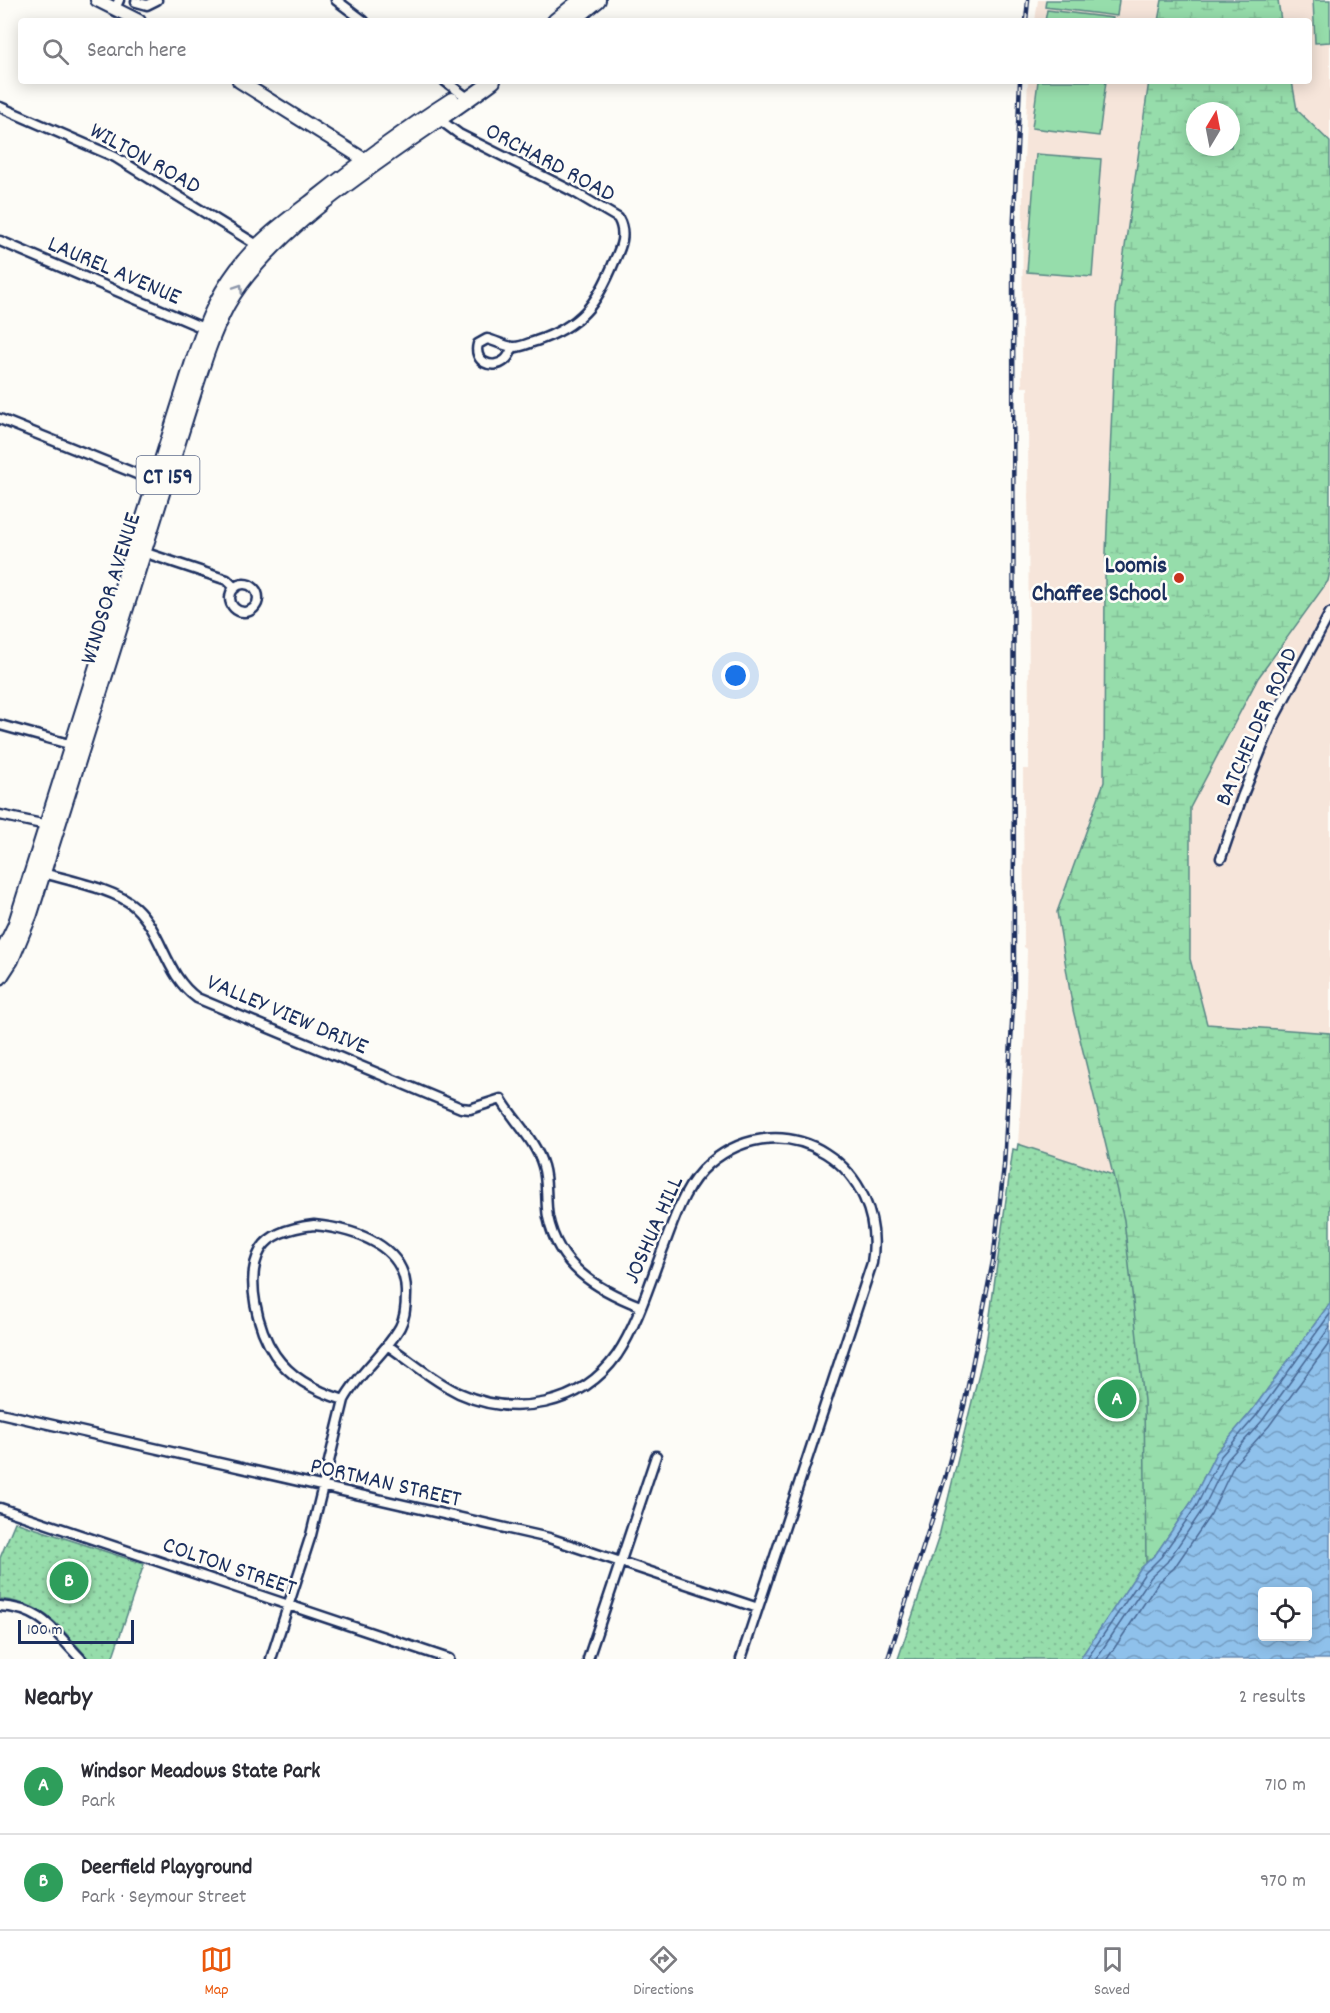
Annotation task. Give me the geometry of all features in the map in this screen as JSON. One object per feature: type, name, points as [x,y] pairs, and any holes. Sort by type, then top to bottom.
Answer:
[{"type":"main road","points":[[97,0],[117,4],[135,18]]},
{"type":"main road","points":[[559,18],[581,0]]},
{"type":"main road","points":[[576,18],[598,0]]},
{"type":"main road","points":[[244,84],[370,163]]},
{"type":"main road","name":"WINDSOR AVENUE","points":[[465,96],[475,84]]},
{"type":"main road","name":"WINDSOR AVENUE","points":[[0,977],[22,936],[38,871],[209,330],[229,303],[262,248],[370,163],[435,116],[487,84]]},
{"type":"main road","name":"WINDSOR AVENUE","points":[[0,957],[38,871]]},
{"type":"street","points":[[136,2],[147,5],[157,0]]},
{"type":"street","points":[[336,0],[360,18]]},
{"type":"street","points":[[449,84],[465,96]]},
{"type":"street","name":"WILTON ROAD","points":[[0,107],[115,157],[262,248]]},
{"type":"street","name":"ORCHARD ROAD","points":[[435,116],[459,134],[583,197],[618,218],[621,223],[623,241],[600,296],[558,334],[513,347]]},
{"type":"street","name":"LAUREL AVENUE","points":[[0,241],[209,330]]},
{"type":"street","points":[[0,419],[160,483]]},
{"type":"street","points":[[139,550],[227,580],[235,588]]},
{"type":"street","name":"BATCHELDER ROAD","points":[[1221,858],[1267,734],[1284,697],[1330,613]]},
{"type":"street","points":[[0,725],[77,747]]},
{"type":"street","points":[[0,815],[52,826]]},
{"type":"street","name":"VALLEY VIEW DRIVE","points":[[38,871],[111,894],[134,906],[142,915],[175,977],[183,988],[197,998],[461,1108],[470,1109],[501,1099],[539,1154],[544,1168],[548,1216],[556,1244],[587,1280],[609,1294],[640,1305]]},
{"type":"street","name":"JOSHUA HILL","points":[[387,1345],[457,1392],[492,1405],[525,1407],[560,1399],[602,1374],[625,1341],[689,1187],[700,1172],[723,1154],[756,1140],[792,1140],[825,1153],[852,1175],[867,1200],[874,1223],[874,1256],[741,1659]]},
{"type":"street","points":[[271,1659],[302,1566],[344,1400],[353,1383],[402,1325],[406,1288],[401,1267],[387,1250],[368,1237],[340,1227],[314,1225],[291,1228],[261,1249],[256,1264],[254,1297],[264,1334],[276,1356],[292,1374],[309,1386],[344,1400]]},
{"type":"street","name":"PORTMAN STREET","points":[[0,1413],[549,1538],[758,1608]]},
{"type":"street","points":[[588,1659],[656,1456]]},
{"type":"street","name":"COLTON STREET","points":[[0,1508],[448,1659]]},
{"type":"street","points":[[0,1605],[22,1609],[44,1620],[81,1659]]},
{"type":"shaded area","name":"Loomis Chaffee School","points":[[1038,0],[1330,0],[1330,1246],[1018,1144],[1025,1036],[1027,949],[1024,947],[1023,769],[1029,769],[1028,387],[1022,387],[1023,181],[1028,84],[1312,84],[1312,18],[1035,18]]},
{"type":"green space","points":[[1046,0],[1119,0],[1117,16],[1045,7]]},
{"type":"green space","points":[[1162,0],[1278,0],[1281,18],[1159,18]]},
{"type":"green space","points":[[1313,0],[1330,0],[1330,42],[1315,43]]},
{"type":"green space","points":[[1047,10],[1113,18],[1046,18]]},
{"type":"green space","points":[[1038,84],[1106,84],[1099,136],[1032,128]]},
{"type":"green space","points":[[1149,84],[1293,84],[1297,110],[1330,142],[1330,572],[1328,581],[1258,678],[1190,808],[1190,959],[1207,1024],[1330,1033],[1330,1303],[1251,1412],[1216,1453],[1192,1501],[1156,1554],[1146,1563],[1144,1401],[1124,1220],[1073,1010],[1057,912],[1104,782],[1105,577],[1116,309]]},
{"type":"green space","points":[[1036,154],[1101,159],[1092,277],[1027,272]]},
{"type":"green space","points":[[1018,1144],[1330,1246],[1330,1303],[1153,1557],[1140,1569],[1080,1659],[898,1659],[939,1536],[986,1344],[1013,1149],[1017,1150]]},
{"type":"green space","points":[[15,1522],[144,1564],[112,1659],[89,1659],[51,1618],[41,1611],[0,1599],[0,1558]]},
{"type":"water","points":[[1330,1303],[1330,1659],[1080,1659],[1140,1569],[1156,1554],[1192,1501],[1216,1453],[1251,1412]]},
{"type":"railway","points":[[1026,18],[1028,0]]},
{"type":"railway","points":[[888,1659],[945,1478],[964,1406],[993,1261],[1004,1166],[1014,987],[1013,239],[1020,84]]},
{"type":"place","name":"Loomis Chaffee School","points":[[1179,578]]},
{"type":"place","name":"Windsor Meadows State Park","points":[[1117,1399]]},
{"type":"place","name":"Deerfield Playground","points":[[69,1581]]}]
